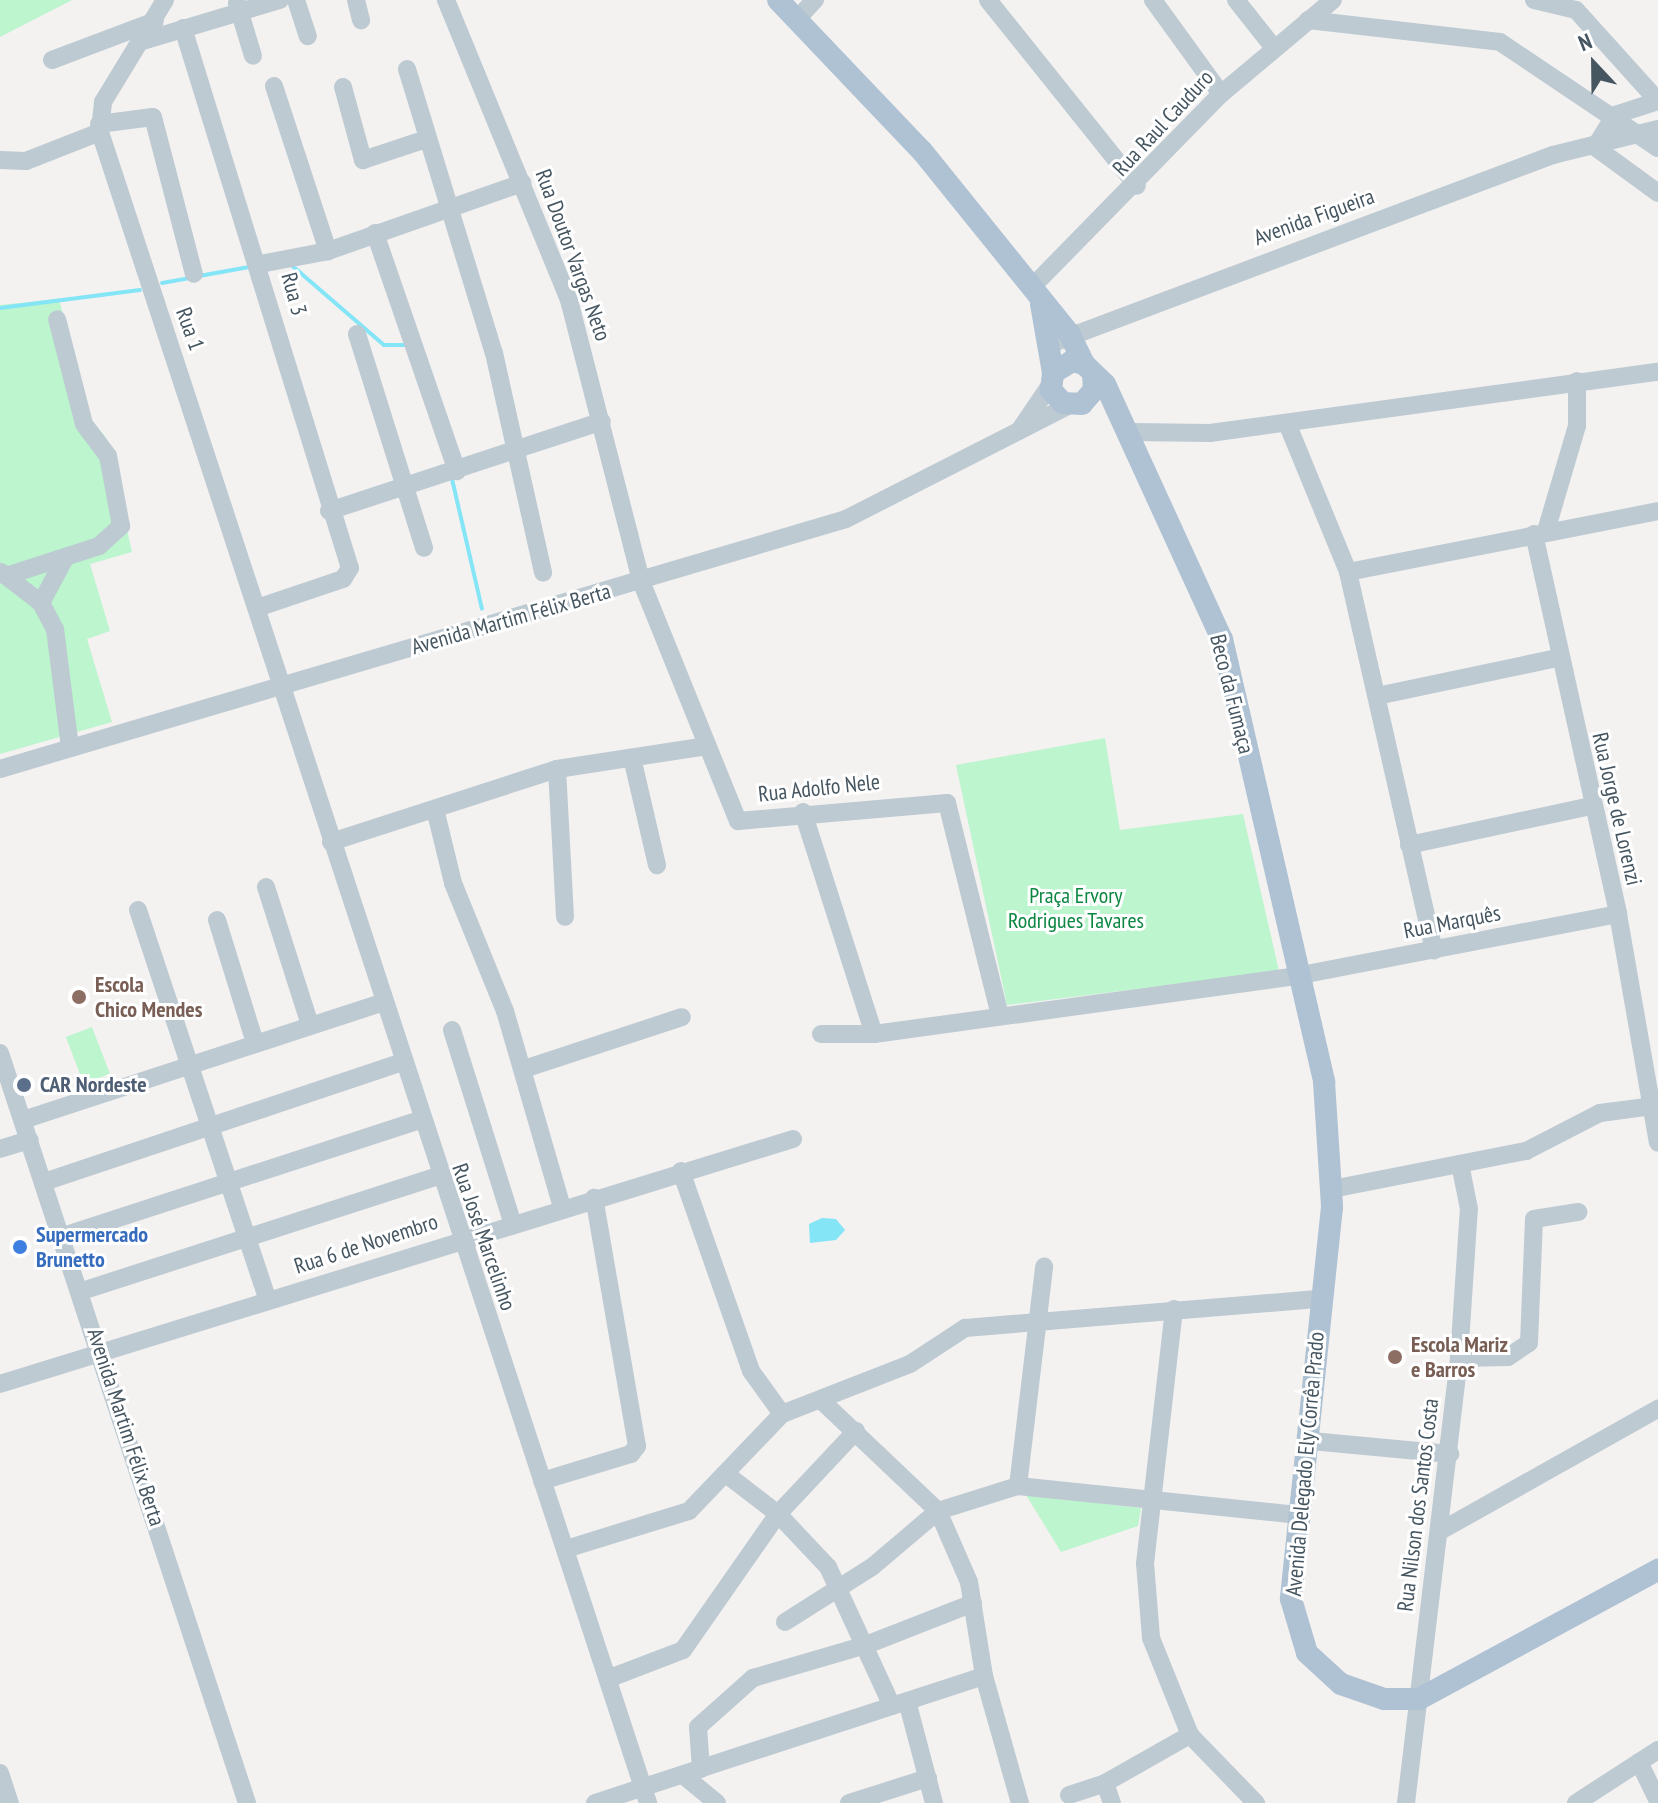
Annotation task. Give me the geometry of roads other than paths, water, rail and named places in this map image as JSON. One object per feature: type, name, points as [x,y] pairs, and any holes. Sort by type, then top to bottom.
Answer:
[{"type":"main road","points":[[787,6],[1035,289],[1061,338],[1089,368]]},
{"type":"main road","points":[[1052,378],[1061,338]]},
{"type":"main road","points":[[1052,378],[1065,362],[1089,368]]},
{"type":"main road","points":[[1078,403],[1089,368]]},
{"type":"main road","name":"Beco da Fumaça","points":[[1089,368],[1128,429],[1222,639],[1296,976]]},
{"type":"main road","points":[[1052,378],[1078,403],[1128,429]]},
{"type":"main road","name":"Avenida Delegado Ely Corrêa Prado","points":[[1296,976],[1324,1082],[1332,1189],[1320,1299],[1311,1441],[1291,1599],[1307,1653],[1341,1684],[1384,1699],[1419,1699]]},
{"type":"main road","points":[[1419,1699],[1658,1570]]},
{"type":"street","points":[[100,128],[103,102],[143,41],[165,0]]},
{"type":"street","points":[[143,41],[238,6],[280,0]]},
{"type":"street","points":[[296,0],[308,36]]},
{"type":"street","points":[[356,0],[361,20]]},
{"type":"street","name":"Rua Doutor Vargas Neto","points":[[446,0],[569,300],[641,581]]},
{"type":"street","points":[[787,6],[815,0]]},
{"type":"street","points":[[988,0],[1137,186]]},
{"type":"street","points":[[1153,0],[1221,94]]},
{"type":"street","points":[[1236,0],[1274,48]]},
{"type":"street","points":[[1534,0],[1576,10],[1658,101],[1615,115],[1595,147],[1658,193]]},
{"type":"street","points":[[238,6],[253,56]]},
{"type":"street","points":[[1333,8],[1500,42],[1615,115],[1638,136],[1658,148]]},
{"type":"street","name":"Rua Raul Cauduro","points":[[1035,289],[1137,186],[1221,94],[1308,20],[1333,8]]},
{"type":"street","points":[[52,60],[155,21]]},
{"type":"street","name":"Rua 3","points":[[183,28],[260,264],[348,575],[257,608]]},
{"type":"street","points":[[407,69],[494,353],[543,573]]},
{"type":"street","points":[[274,86],[328,251]]},
{"type":"street","points":[[343,87],[363,160],[426,139]]},
{"type":"street","points":[[0,160],[26,161],[100,128],[153,117],[194,274]]},
{"type":"street","name":"Rua 1","points":[[100,128],[281,685]]},
{"type":"street","name":"Avenida Figueira","points":[[1061,338],[1553,155],[1658,129]]},
{"type":"street","points":[[260,264],[328,251],[448,204],[522,183]]},
{"type":"street","points":[[375,233],[457,471]]},
{"type":"street","points":[[3,574],[64,560],[111,539],[121,526],[108,456],[84,424],[57,319]]},
{"type":"street","points":[[357,334],[424,548]]},
{"type":"street","points":[[1128,429],[1287,423],[1658,372]]},
{"type":"street","name":"Avenida Martim Félix Berta","points":[[1011,440],[1052,378]]},
{"type":"street","name":"Rua Jorge de Lorenzi","points":[[1577,381],[1577,426],[1540,532],[1557,658],[1618,914],[1658,1143]]},
{"type":"street","name":"Avenida Martim Félix Berta","points":[[0,769],[846,519],[1011,440],[1078,403]]},
{"type":"street","points":[[329,511],[514,453],[602,421]]},
{"type":"street","points":[[1287,423],[1348,572],[1434,950]]},
{"type":"street","points":[[1348,572],[1658,511]]},
{"type":"street","points":[[41,603],[64,560]]},
{"type":"street","points":[[3,574],[41,603],[64,666],[61,705],[70,748]]},
{"type":"street","name":"Rua Adolfo Nele","points":[[641,581],[738,821],[803,812],[947,803],[999,1012]]},
{"type":"street","points":[[1377,696],[1557,658]]},
{"type":"street","name":"Rua José Marcelinho","points":[[281,685],[380,1003],[610,1678],[646,1796]]},
{"type":"street","points":[[331,842],[557,769],[633,762],[707,746]]},
{"type":"street","points":[[633,762],[657,865]]},
{"type":"street","points":[[557,769],[565,917]]},
{"type":"street","points":[[1409,845],[1591,806]]},
{"type":"street","points":[[435,809],[453,883],[505,1011],[524,1069],[562,1207]]},
{"type":"street","points":[[803,812],[874,1034]]},
{"type":"street","points":[[266,887],[310,1025]]},
{"type":"street","points":[[138,910],[268,1300]]},
{"type":"street","name":"Rua Marquês","points":[[821,1034],[874,1034],[999,1012],[1296,976],[1618,914]]},
{"type":"street","points":[[217,920],[255,1043]]},
{"type":"street","points":[[23,1120],[380,1003]]},
{"type":"street","points":[[524,1069],[682,1017]]},
{"type":"street","points":[[452,1030],[512,1222]]},
{"type":"street","name":"Avenida Martim Félix Berta","points":[[0,1053],[82,1291],[247,1803]]},
{"type":"street","points":[[44,1182],[400,1063]]},
{"type":"street","points":[[1332,1189],[1526,1151],[1600,1113],[1653,1106]]},
{"type":"street","points":[[63,1236],[419,1120]]},
{"type":"street","name":"Rua 6 de Novembro","points":[[0,1384],[512,1222],[793,1139]]},
{"type":"street","points":[[0,1149],[30,1140]]},
{"type":"street","name":"Rua Nilson dos Santos Costa","points":[[1406,1803],[1442,1530],[1459,1358],[1469,1209],[1460,1164]]},
{"type":"street","points":[[681,1171],[751,1371],[782,1414]]},
{"type":"street","points":[[82,1291],[437,1176]]},
{"type":"street","points":[[542,1481],[631,1454],[637,1446],[594,1198]]},
{"type":"street","points":[[1459,1358],[1508,1357],[1529,1343],[1534,1219],[1578,1212]]},
{"type":"street","points":[[1018,1486],[1044,1267]]},
{"type":"street","points":[[566,1549],[675,1518],[726,1474],[745,1445],[782,1414],[824,1403],[910,1364],[965,1328],[1320,1299]]},
{"type":"street","points":[[1174,1309],[1145,1563],[1151,1638],[1190,1735],[1256,1803]]},
{"type":"street","points":[[824,1403],[938,1511],[973,1603],[984,1676],[1020,1803]]},
{"type":"street","points":[[1442,1530],[1658,1409]]},
{"type":"street","points":[[610,1678],[683,1650],[778,1514],[856,1431]]},
{"type":"street","points":[[1311,1441],[1450,1454]]},
{"type":"street","points":[[726,1474],[778,1514],[835,1584],[899,1704],[928,1778],[934,1803]]},
{"type":"street","points":[[785,1622],[835,1584],[872,1567],[938,1511],[1018,1486],[1300,1515]]},
{"type":"street","points":[[701,1769],[698,1727],[753,1678],[866,1645],[973,1603]]},
{"type":"street","points":[[595,1803],[646,1796],[683,1775],[984,1676]]},
{"type":"street","points":[[1069,1795],[1105,1783],[1190,1735]]},
{"type":"street","points":[[1576,1803],[1658,1750]]},
{"type":"street","points":[[1639,1762],[1658,1801]]},
{"type":"street","points":[[0,1773],[10,1803]]},
{"type":"street","points":[[683,1775],[717,1803]]},
{"type":"street","points":[[849,1803],[928,1778]]},
{"type":"street","points":[[1105,1783],[1112,1803]]},
{"type":"water","points":[[822,1218],[836,1219],[845,1230],[836,1240],[810,1243],[809,1224]]},
{"type":"waterway","points":[[289,263],[384,345],[406,345]]},
{"type":"waterway","points":[[199,276],[249,267]]},
{"type":"waterway","points":[[162,283],[190,278]]},
{"type":"waterway","points":[[0,308],[140,290]]},
{"type":"waterway","points":[[452,479],[482,609]]},
{"type":"place","name":"Escola Chico Mendes","points":[[79,997]]},
{"type":"place","name":"CAR Nordeste","points":[[24,1085]]},
{"type":"place","name":"Supermercado Brunetto","points":[[20,1247]]},
{"type":"place","name":"Escola Mariz e Barros","points":[[1395,1357]]},
{"type":"park label","name":"Praça Ervory Rodrigues Tavares","points":[[1076,908]]}]
